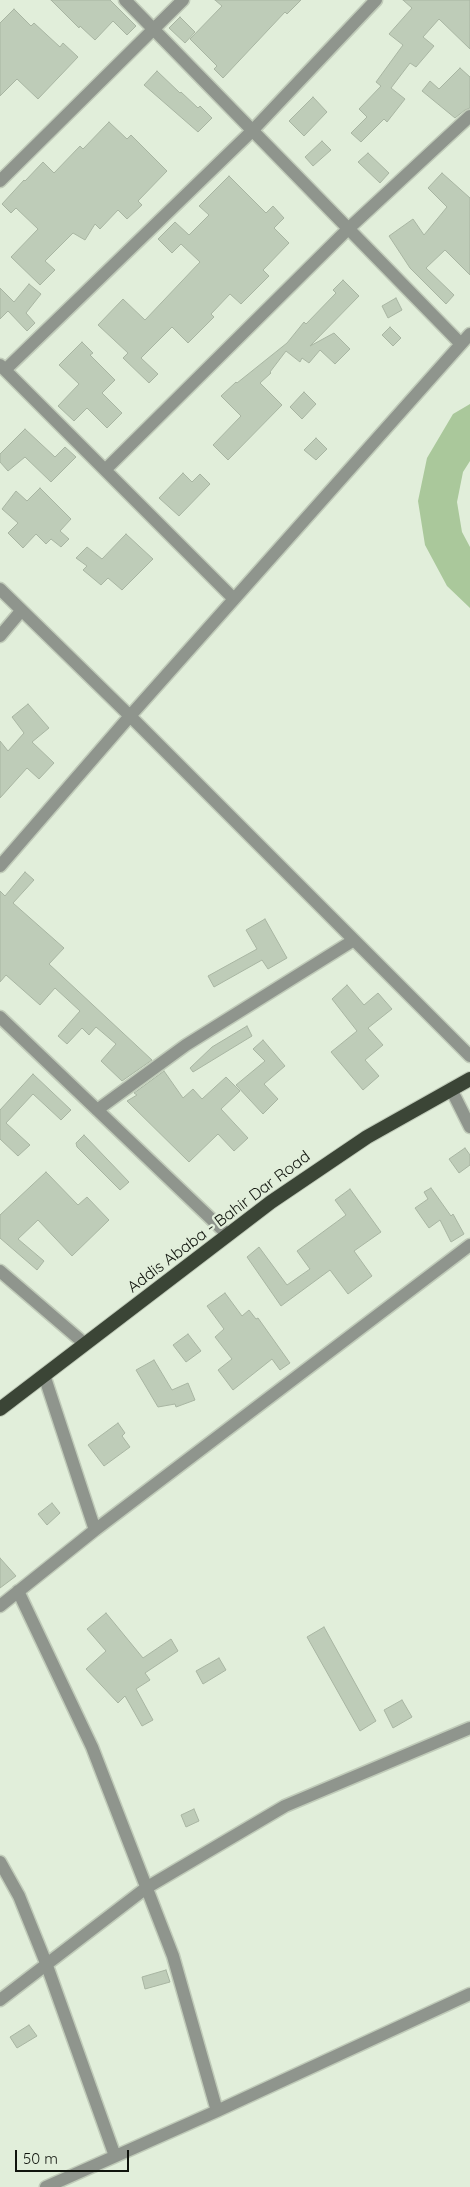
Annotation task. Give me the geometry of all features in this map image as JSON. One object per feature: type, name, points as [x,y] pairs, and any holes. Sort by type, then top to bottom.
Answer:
[{"type":"highway","name":"Addis Ababa - Bahir Dar Road","points":[[0,1409],[271,1202],[367,1137],[470,1079]]},
{"type":"street","points":[[125,0],[461,344]]},
{"type":"street","points":[[0,181],[183,0]]},
{"type":"street","points":[[234,599],[2,368],[252,131],[376,0]]},
{"type":"street","points":[[105,470],[348,229],[470,116]]},
{"type":"street","points":[[0,866],[130,716],[470,334]]},
{"type":"street","points":[[0,589],[130,716],[470,1056]]},
{"type":"street","points":[[0,636],[21,611]]},
{"type":"street","points":[[96,1110],[186,1046],[354,940]]},
{"type":"street","points":[[0,1017],[228,1235]]},
{"type":"street","points":[[451,1090],[470,1127]]},
{"type":"street","points":[[0,1606],[95,1530],[470,1246]]},
{"type":"street","points":[[0,1271],[86,1344]]},
{"type":"street","points":[[44,1375],[95,1530]]},
{"type":"street","points":[[18,1591],[92,1747],[173,1956],[217,2111]]},
{"type":"street","points":[[0,2000],[146,1888],[285,1806],[470,1728]]},
{"type":"street","points":[[0,1862],[19,1896],[46,1963],[116,2156]]},
{"type":"street","points":[[46,2187],[217,2111],[470,1994]]},
{"type":"green space","points":[[470,404],[470,461],[463,472],[457,502],[462,532],[470,547],[470,608],[447,586],[425,545],[418,501],[427,458],[453,414]]},
{"type":"building","points":[[51,0],[110,0],[136,26],[127,35],[113,21],[95,40],[80,26],[79,28]]},
{"type":"building","points":[[215,0],[301,0],[287,14],[285,12],[223,78],[214,69],[217,66],[190,39],[222,6]]},
{"type":"building","points":[[403,0],[470,0],[470,49],[439,19],[423,37],[434,46],[416,67],[410,63],[391,88],[405,99],[387,122],[384,119],[361,142],[351,133],[367,117],[359,109],[381,86],[376,82],[403,45],[389,34],[412,8]]},
{"type":"building","points":[[14,9],[31,26],[34,23],[60,47],[63,43],[78,57],[38,99],[17,79],[0,96],[0,23]]},
{"type":"building","points":[[180,17],[195,32],[185,43],[169,28]]},
{"type":"building","points":[[460,68],[470,77],[470,108],[455,118],[422,91],[430,81],[439,89]]},
{"type":"building","points":[[157,71],[180,93],[198,108],[200,106],[212,118],[198,132],[144,85]]},
{"type":"building","points":[[313,97],[327,112],[304,136],[289,121]]},
{"type":"building","points":[[109,122],[127,139],[131,135],[167,171],[138,201],[142,205],[127,219],[118,210],[100,229],[95,224],[85,240],[73,233],[45,261],[55,270],[40,285],[11,257],[38,229],[16,208],[11,213],[2,204],[43,162],[54,173],[80,146],[83,149]]},
{"type":"building","points":[[322,141],[331,150],[313,166],[305,157]]},
{"type":"building","points":[[368,153],[389,173],[380,183],[358,162]]},
{"type":"building","points":[[442,173],[470,198],[470,275],[445,250],[426,268],[454,295],[446,304],[410,268],[389,236],[413,219],[424,235],[447,207],[428,188]]},
{"type":"building","points":[[229,176],[266,213],[273,206],[284,218],[274,228],[289,243],[263,270],[269,276],[241,304],[230,294],[211,314],[214,317],[188,343],[172,327],[141,358],[158,374],[149,383],[123,358],[128,353],[98,325],[123,299],[145,320],[200,262],[181,244],[172,253],[158,239],[175,222],[189,235],[209,215],[199,206]]},
{"type":"building","points":[[343,280],[359,296],[310,346],[334,333],[350,349],[335,364],[320,350],[309,363],[302,358],[300,362],[286,351],[271,373],[260,383],[282,405],[228,460],[213,445],[241,416],[221,396],[236,382],[287,343],[304,322],[306,324],[336,293],[333,290]]},
{"type":"building","points":[[29,284],[41,294],[26,313],[35,323],[27,331],[8,311],[0,319],[0,288],[14,302]]},
{"type":"building","points":[[396,298],[402,310],[388,318],[382,306]]},
{"type":"building","points":[[390,327],[401,338],[393,346],[382,335]]},
{"type":"building","points":[[82,342],[93,353],[90,355],[115,380],[102,393],[122,413],[107,428],[87,408],[74,421],[58,406],[79,384],[59,365]]},
{"type":"building","points":[[304,392],[316,404],[302,419],[290,407]]},
{"type":"building","points":[[25,429],[55,457],[65,447],[76,457],[51,482],[25,457],[8,471],[0,462],[0,454]]},
{"type":"building","points":[[316,438],[327,449],[316,460],[304,450]]},
{"type":"building","points":[[183,473],[192,482],[200,474],[210,484],[179,516],[159,498]]},
{"type":"building","points":[[40,488],[71,519],[60,531],[69,539],[61,547],[51,539],[46,544],[36,534],[23,548],[8,533],[18,523],[2,509],[16,491],[27,501]]},
{"type":"building","points":[[126,534],[153,559],[122,590],[108,578],[101,585],[83,570],[87,566],[76,558],[87,547],[102,559]]},
{"type":"building","points":[[28,704],[49,728],[32,742],[54,763],[39,779],[27,768],[0,798],[0,741],[8,751],[24,733],[12,717]]},
{"type":"building","points":[[25,872],[34,880],[13,903],[64,948],[49,964],[152,1060],[122,1081],[101,1061],[116,1044],[96,1027],[89,1035],[82,1028],[67,1044],[58,1036],[80,1011],[55,988],[40,1005],[6,975],[0,982],[0,891],[5,896]]},
{"type":"building","points":[[265,919],[287,958],[268,969],[262,960],[214,987],[208,976],[257,949],[246,930]]},
{"type":"building","points":[[347,985],[364,1005],[378,993],[392,1009],[368,1028],[383,1045],[365,1060],[379,1076],[363,1090],[331,1052],[357,1031],[332,999]]},
{"type":"building","points":[[247,1026],[252,1036],[193,1072],[190,1068],[212,1047]]},
{"type":"building","points":[[263,1040],[285,1066],[264,1084],[278,1099],[263,1114],[236,1085],[265,1061],[253,1049]]},
{"type":"building","points":[[164,1071],[183,1098],[193,1089],[202,1099],[226,1077],[240,1091],[221,1109],[248,1138],[234,1151],[218,1134],[189,1162],[127,1101],[137,1095],[134,1093]]},
{"type":"building","points":[[33,1074],[71,1110],[61,1120],[33,1094],[6,1123],[30,1145],[18,1156],[0,1139],[0,1110]]},
{"type":"building","points":[[84,1135],[129,1182],[120,1190],[77,1147],[76,1143]]},
{"type":"building","points":[[465,1148],[470,1155],[470,1165],[459,1173],[449,1159]]},
{"type":"building","points":[[46,1172],[78,1205],[87,1197],[109,1220],[72,1256],[38,1220],[18,1239],[44,1261],[37,1270],[0,1238],[0,1215]]},
{"type":"building","points":[[431,1188],[451,1216],[453,1214],[464,1234],[451,1242],[440,1220],[429,1228],[415,1208],[428,1199],[424,1192]]},
{"type":"building","points":[[350,1189],[381,1232],[354,1251],[372,1276],[348,1294],[330,1270],[281,1306],[247,1257],[259,1247],[287,1285],[310,1269],[297,1251],[346,1215],[335,1200]]},
{"type":"building","points":[[225,1293],[242,1316],[249,1310],[256,1319],[258,1318],[290,1363],[280,1370],[272,1359],[233,1390],[218,1370],[232,1359],[215,1337],[224,1329],[207,1306]]},
{"type":"building","points":[[188,1334],[201,1351],[186,1362],[173,1345]]},
{"type":"building","points":[[154,1360],[172,1390],[188,1383],[195,1400],[176,1407],[175,1404],[158,1407],[136,1370]]},
{"type":"building","points":[[118,1423],[125,1433],[122,1436],[130,1447],[104,1466],[88,1445]]},
{"type":"building","points":[[52,1503],[60,1513],[47,1525],[38,1514]]},
{"type":"building","points":[[0,1558],[16,1576],[0,1588]]},
{"type":"building","points":[[106,1613],[143,1658],[171,1639],[178,1651],[145,1673],[150,1680],[136,1689],[153,1720],[142,1726],[125,1696],[118,1703],[86,1669],[106,1651],[87,1629]]},
{"type":"building","points":[[324,1627],[376,1721],[360,1731],[307,1637]]},
{"type":"building","points":[[219,1658],[226,1670],[203,1684],[196,1671]]},
{"type":"building","points":[[402,1700],[412,1717],[393,1728],[384,1710]]},
{"type":"building","points":[[194,1809],[199,1821],[186,1827],[181,1815]]},
{"type":"building","points":[[166,1970],[170,1982],[145,1989],[142,1977]]},
{"type":"building","points":[[29,2025],[37,2036],[17,2048],[10,2037]]}]
